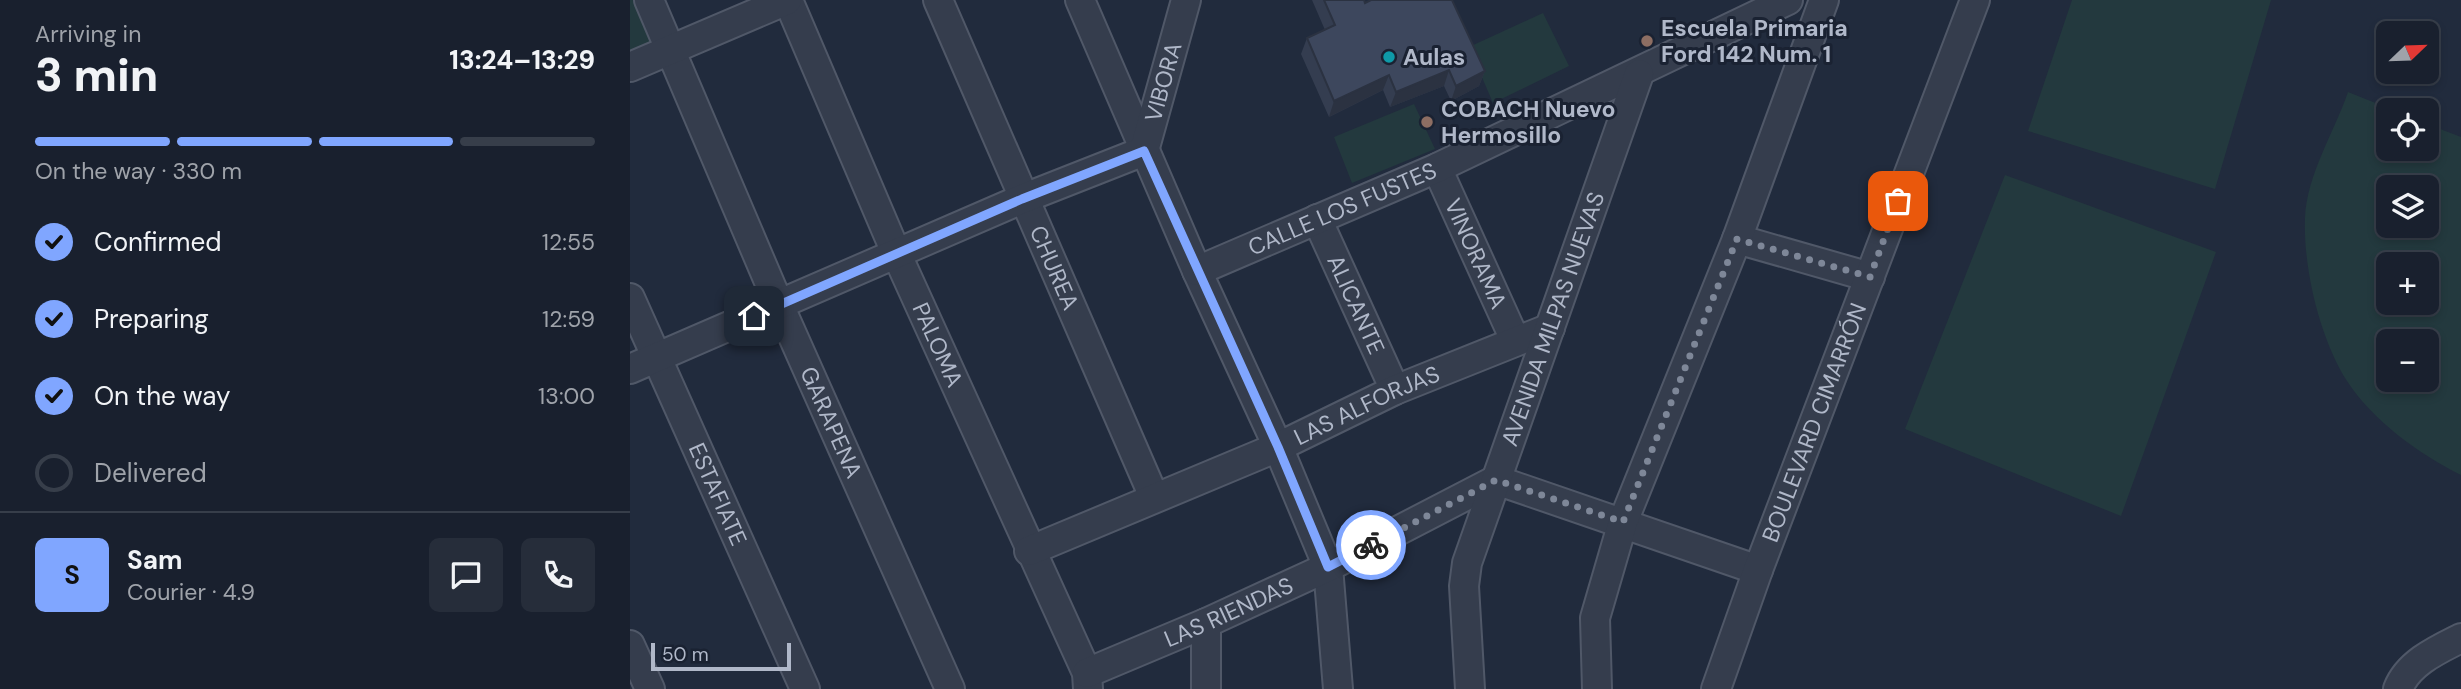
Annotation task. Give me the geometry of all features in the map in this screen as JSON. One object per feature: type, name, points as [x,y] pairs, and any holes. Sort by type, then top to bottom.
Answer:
[{"type":"street","name":"GARAPENA","points":[[649,0],[779,305],[950,689]]},
{"type":"street","points":[[630,67],[788,0]]},
{"type":"street","name":"PALOMA","points":[[788,0],[897,255],[1087,681]]},
{"type":"street","name":"CHUREA","points":[[938,0],[1022,199],[1154,497]]},
{"type":"street","points":[[1080,0],[1197,271],[1278,447],[1328,567],[1338,689]]},
{"type":"street","name":"VIBORA","points":[[630,369],[1022,199],[1144,151],[1186,0]]},
{"type":"street","name":"CALLE LOS FUSTES","points":[[1197,271],[1437,168],[1639,74],[1788,0]]},
{"type":"street","points":[[1597,689],[1595,618],[1623,522],[1737,239],[1824,0]]},
{"type":"street","name":"BOULEVARD CIMARRÓN","points":[[1716,689],[1758,570],[1975,0]]},
{"type":"street","name":"AVENIDA MILPAS NUEVAS","points":[[1470,689],[1464,586],[1467,563],[1639,74]]},
{"type":"street","name":"VINORAMA","points":[[1437,168],[1516,340]]},
{"type":"street","name":"ALICANTE","points":[[1317,219],[1395,390]]},
{"type":"street","points":[[1737,239],[1870,277]]},
{"type":"street","name":"ESTAFIATE","points":[[630,298],[805,689]]},
{"type":"street","name":"LAS ALFORJAS","points":[[1029,551],[1278,447],[1395,390],[1550,328]]},
{"type":"street","points":[[1496,480],[1758,570]]},
{"type":"street","name":"LAS RIENDAS","points":[[1087,681],[1328,567],[1496,480]]},
{"type":"street","points":[[1206,623],[1206,689]]},
{"type":"street","points":[[2398,689],[2402,678],[2431,653],[2461,638]]},
{"type":"street","points":[[630,645],[650,689]]},
{"type":"green space","points":[[630,0],[644,0],[660,38],[630,51]]},
{"type":"green space","points":[[2072,0],[2271,0],[2215,189],[2028,131]]},
{"type":"green space","points":[[1543,13],[1569,66],[1493,103],[1469,47]]},
{"type":"green space","points":[[2348,92],[2376,103],[2376,161],[2439,161],[2439,129],[2461,137],[2461,475],[2413,447],[2383,423],[2358,396],[2337,364],[2321,324],[2307,259],[2305,218],[2316,170]]},
{"type":"green space","points":[[1414,104],[1435,149],[1352,183],[1334,137]]},
{"type":"green space","points":[[2005,175],[2216,252],[2121,516],[1905,429]]},
{"type":"building","points":[[1324,0],[1364,0],[1365,3],[1371,0],[1452,0],[1485,71],[1456,86],[1449,70],[1396,92],[1389,75],[1334,101],[1307,38],[1335,25]]},
{"type":"way so far","points":[[1371,545],[1496,480],[1623,522],[1737,239],[1870,277],[1898,201]]},
{"type":"place","name":"Escuela Primaria Ford 142 Num. 1","points":[[1647,41]]},
{"type":"place","name":"Aulas","points":[[1389,57]]},
{"type":"place","name":"COBACH Nuevo Hermosillo","points":[[1427,122]]},
{"type":"route","points":[[754,316],[1022,199],[1144,151],[1278,447],[1328,567],[1371,545]]}]
